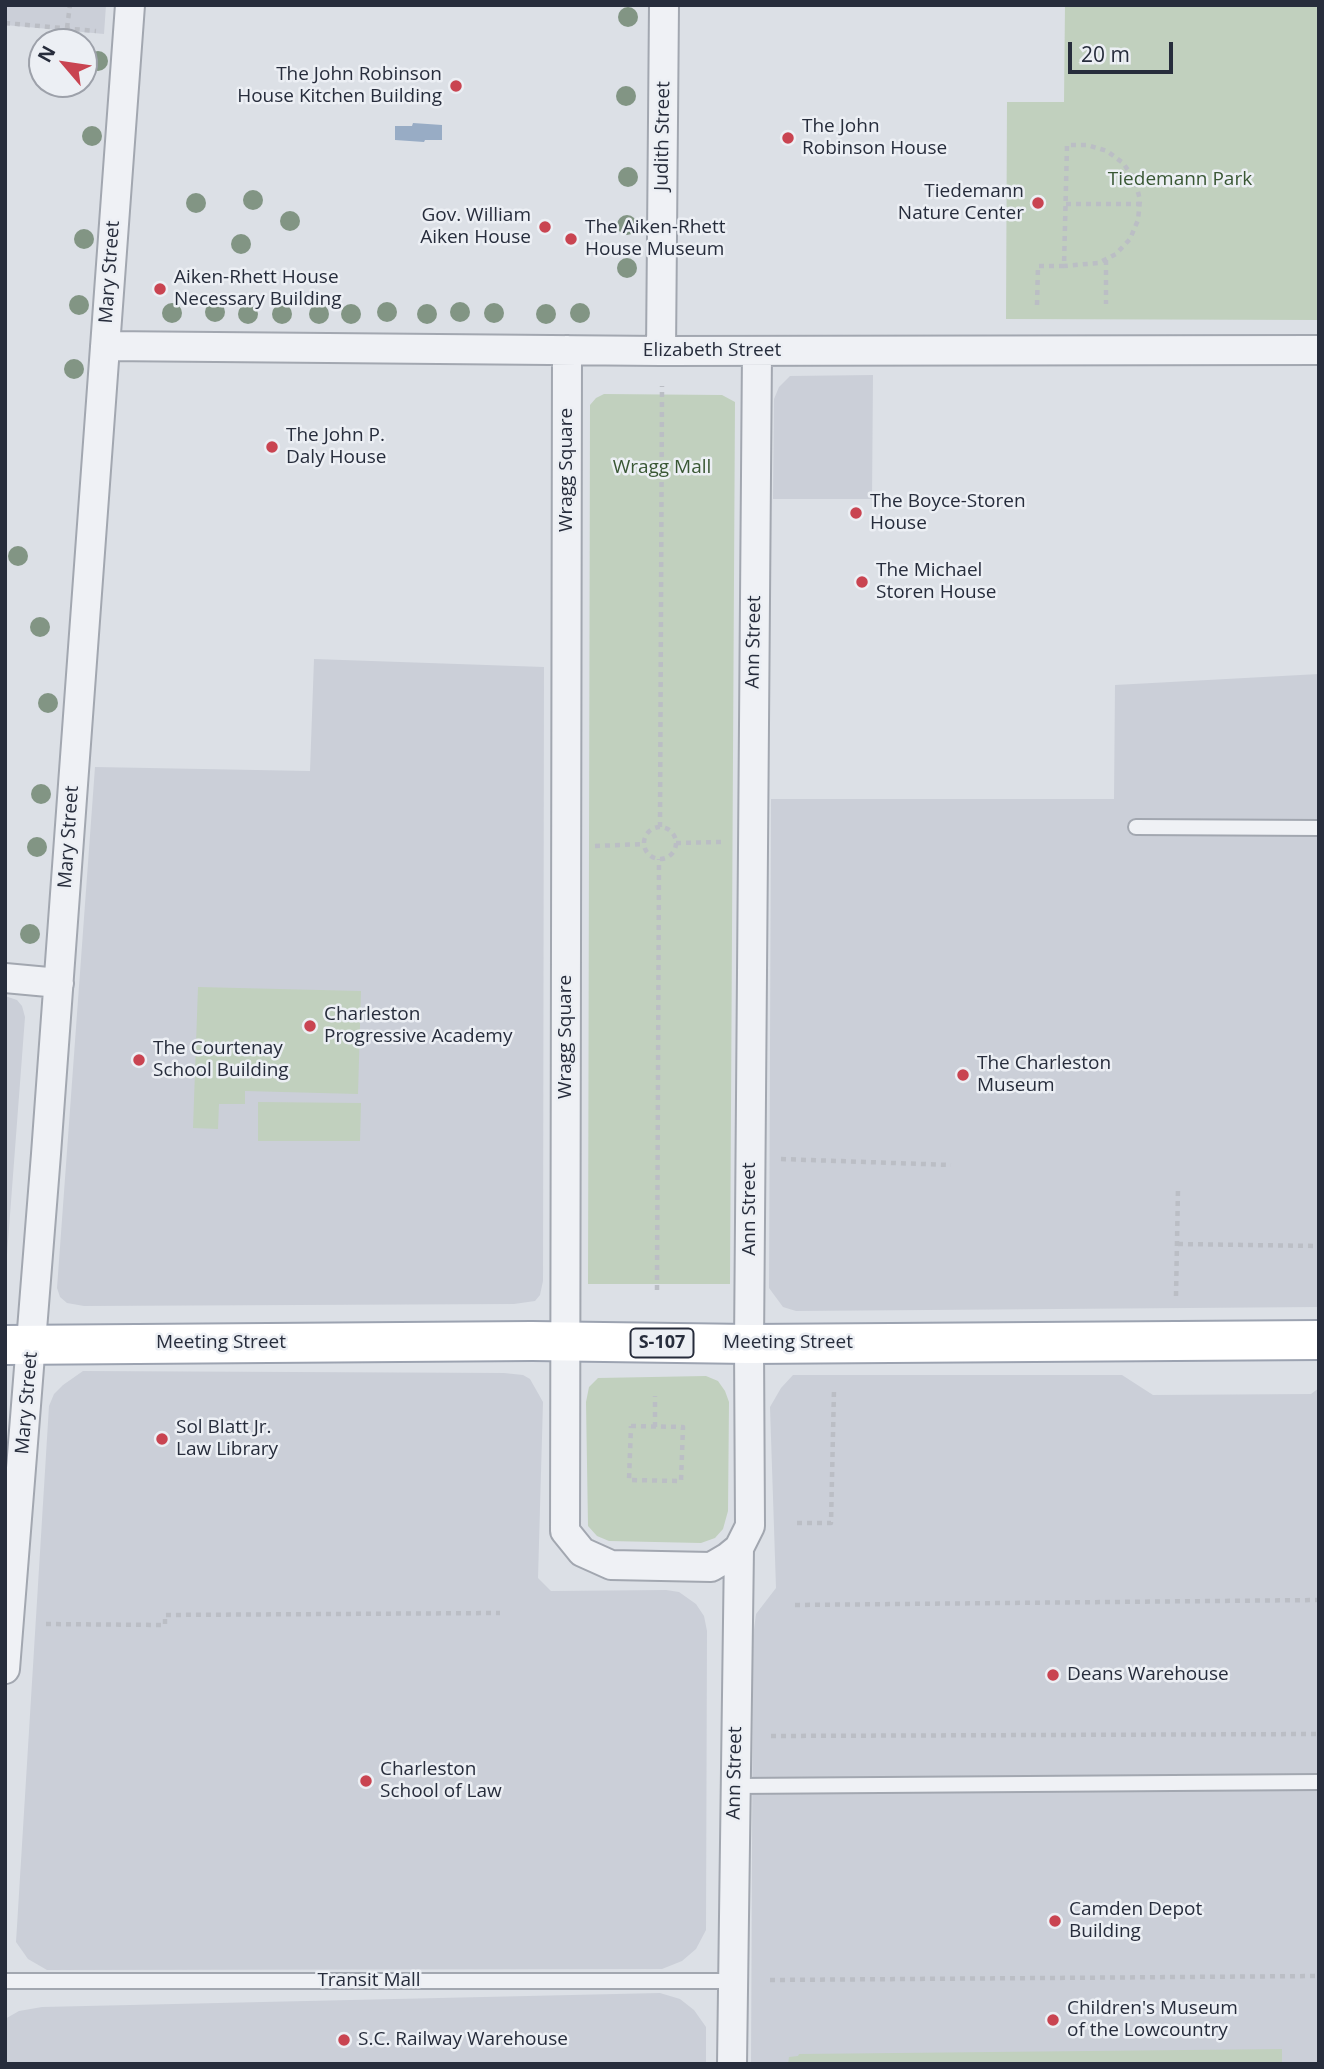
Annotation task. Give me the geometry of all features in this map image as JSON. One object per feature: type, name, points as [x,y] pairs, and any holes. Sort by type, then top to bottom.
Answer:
[{"type":"main road","name":"Meeting Street","points":[[19,1345],[1319,1340]]},
{"type":"street","name":"Mary Street","points":[[5,1669],[19,1345],[59,983],[130,5]]},
{"type":"street","name":"Judith Street","points":[[661,351],[664,5]]},
{"type":"street","name":"Elizabeth Street","points":[[105,346],[661,351],[1319,350]]},
{"type":"street","name":"Wragg Square","points":[[567,350],[565,1531],[573,1544],[596,1560],[611,1565],[711,1567],[739,1548]]},
{"type":"street","name":"Ann Street","points":[[732,2064],[739,1548],[750,1526],[757,351]]},
{"type":"street","points":[[5,978],[59,983]]},
{"type":"lane","points":[[1136,827],[1319,828]]},
{"type":"lane","points":[[735,1786],[1319,1782]]},
{"type":"lane","name":"Transit Mall","points":[[5,1981],[733,1981]]},
{"type":"path","points":[[5,23],[68,28],[70,5]]},
{"type":"path","points":[[1037,305],[1038,266],[1064,266],[1079,266],[1106,260],[1130,239],[1138,220],[1140,204],[1135,180],[1123,163],[1107,150],[1087,145],[1067,145],[1064,266]]},
{"type":"path","points":[[1066,204],[1140,204]]},
{"type":"path","points":[[1106,260],[1106,304]]},
{"type":"path","points":[[660,827],[662,387]]},
{"type":"path","points":[[660,827],[670,830],[676,843],[670,856],[660,859],[651,855],[645,844],[649,831],[660,827]]},
{"type":"path","points":[[676,843],[753,841]]},
{"type":"path","points":[[567,847],[645,844]]},
{"type":"path","points":[[657,1290],[660,859]]},
{"type":"path","points":[[781,1159],[951,1165]]},
{"type":"path","points":[[1177,1296],[1178,1188]]},
{"type":"path","points":[[1178,1244],[1319,1246]]},
{"type":"path","points":[[797,1522],[831,1523],[834,1390]]},
{"type":"path","points":[[655,1396],[655,1427]]},
{"type":"path","points":[[631,1426],[655,1427],[683,1427],[681,1481],[629,1480],[631,1426]]},
{"type":"path","points":[[795,1605],[1319,1600]]},
{"type":"path","points":[[46,1624],[165,1625],[165,1615],[500,1613]]},
{"type":"path","points":[[771,1737],[1319,1734]]},
{"type":"path","points":[[770,1980],[1319,1976]]},
{"type":"shaded area","points":[[5,5],[106,5],[104,34],[98,33],[98,28],[5,25]]},
{"type":"shaded area","points":[[873,375],[872,499],[773,499],[774,399],[779,387],[790,376]]},
{"type":"shaded area","name":"Charleston Progressive Academy","points":[[314,659],[544,667],[543,1281],[540,1295],[535,1301],[514,1304],[84,1306],[67,1303],[60,1297],[57,1288],[95,767],[310,771]]},
{"type":"shaded area","points":[[1319,674],[1319,1307],[796,1311],[783,1307],[769,1288],[771,799],[1114,799],[1115,685]]},
{"type":"shaded area","points":[[5,996],[17,1000],[25,1017],[5,1281]]},
{"type":"shaded area","name":"Charleston School of Law","points":[[83,1371],[504,1373],[523,1375],[530,1379],[543,1402],[538,1578],[551,1591],[679,1592],[696,1604],[704,1616],[707,1631],[706,1930],[696,1949],[682,1961],[662,1969],[47,1970],[28,1959],[16,1942],[49,1406],[54,1394]]},
{"type":"shaded area","points":[[793,1375],[1122,1375],[1153,1395],[1311,1394],[1319,1388],[1319,2064],[751,2064],[753,1637],[756,1614],[776,1588],[770,1407],[781,1388]]},
{"type":"shaded area","name":"S.C. Railway Warehouse","points":[[660,1993],[680,1999],[694,2010],[706,2027],[706,2064],[5,2064],[5,2019],[19,2011],[42,2007]]},
{"type":"green space","name":"Tiedemann Park","points":[[1065,5],[1319,5],[1319,320],[1006,319],[1007,102],[1064,102]]},
{"type":"green space","name":"Wragg Mall","points":[[604,394],[722,395],[735,402],[730,1284],[588,1284],[590,405]]},
{"type":"green space","points":[[198,987],[361,991],[358,1094],[245,1091],[245,1104],[219,1104],[218,1129],[193,1128]]},
{"type":"green space","points":[[258,1102],[361,1103],[360,1141],[258,1141]]},
{"type":"green space","points":[[706,1376],[718,1381],[729,1402],[728,1511],[723,1529],[715,1538],[701,1543],[609,1541],[597,1536],[588,1526],[586,1402],[589,1387],[598,1378]]},
{"type":"green space","points":[[1282,2049],[1282,2064],[788,2064],[789,2057],[799,2054]]},
{"type":"water","points":[[413,123],[442,125],[442,140],[395,140],[395,126],[412,126]]},
{"type":"place","name":"The John Robinson House Kitchen Building","points":[[456,86]]},
{"type":"place","name":"The John Robinson House","points":[[788,138]]},
{"type":"place","name":"Tiedemann Nature Center","points":[[1038,203]]},
{"type":"place","name":"Gov. William Aiken House","points":[[545,227]]},
{"type":"place","name":"The Aiken-Rhett House Museum","points":[[571,239]]},
{"type":"place","name":"Aiken-Rhett House Necessary Building","points":[[160,289]]},
{"type":"place","name":"The John P. Daly House","points":[[272,447]]},
{"type":"place","name":"The Boyce-Storen House","points":[[856,513]]},
{"type":"place","name":"The Michael Storen House","points":[[862,582]]},
{"type":"place","name":"Charleston Progressive Academy","points":[[310,1026]]},
{"type":"place","name":"The Courtenay School Building","points":[[139,1060]]},
{"type":"place","name":"The Charleston Museum","points":[[963,1075]]},
{"type":"place","name":"Sol Blatt Jr. Law Library","points":[[162,1439]]},
{"type":"place","name":"Deans Warehouse","points":[[1053,1675]]},
{"type":"place","name":"Charleston School of Law","points":[[366,1781]]},
{"type":"place","name":"Camden Depot Building","points":[[1055,1921]]},
{"type":"place","name":"Children's Museum of the Lowcountry","points":[[1053,2020]]},
{"type":"place","name":"S.C. Railway Warehouse","points":[[344,2040]]}]
